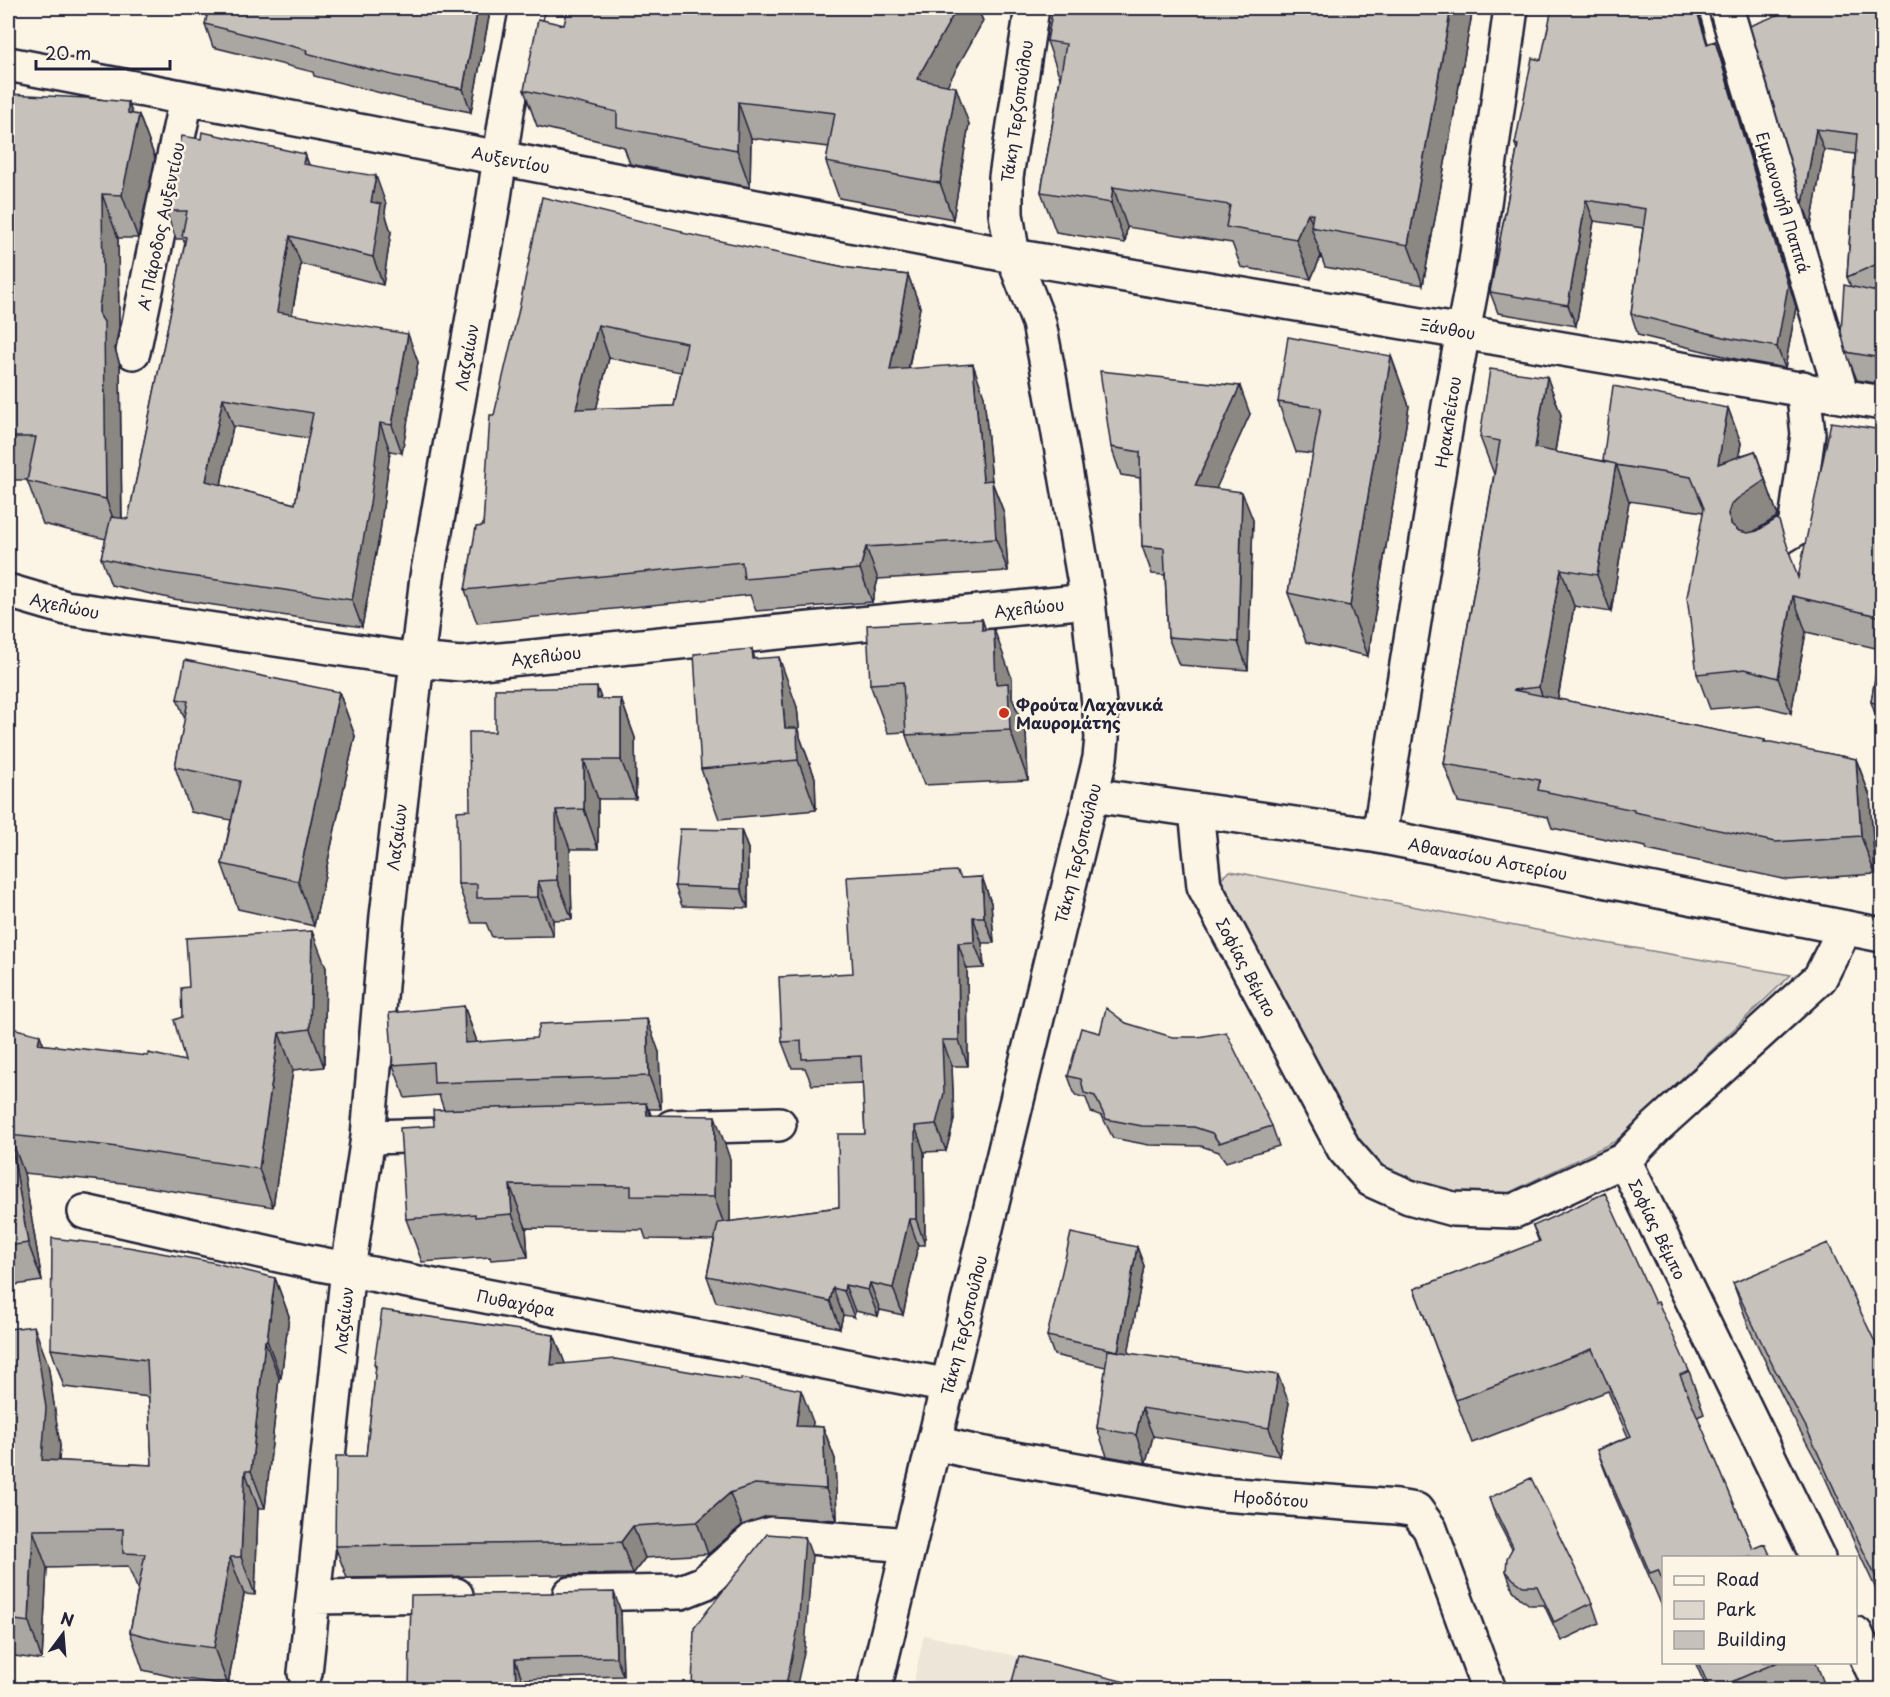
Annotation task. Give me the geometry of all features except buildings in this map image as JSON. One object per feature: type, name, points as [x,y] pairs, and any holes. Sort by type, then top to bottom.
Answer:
[{"type":"street","name":"Λαζαίων","points":[[306,1673],[348,1269],[368,1137],[387,916],[427,577],[507,111],[527,8]]},
{"type":"street","name":"Τάκη Τερζοπούλου","points":[[874,1689],[1092,795],[1102,738],[1088,601],[1039,323],[1014,256],[1006,214],[1006,177],[1032,8]]},
{"type":"street","name":"Ηρακλείτου","points":[[1379,837],[1475,269],[1511,8]]},
{"type":"street","name":"Εμμανουήλ Παππά","points":[[1726,8],[1842,396]]},
{"type":"street","name":"Αυξεντίου","points":[[8,64],[1014,256]]},
{"type":"street","name":"Αʹ Πάροδος Αυξεντίου","points":[[133,352],[186,99]]},
{"type":"street","name":"Ξάνθου","points":[[1014,256],[1882,403]]},
{"type":"street","points":[[1760,549],[1795,529],[1808,435],[1803,388]]},
{"type":"street","name":"Αχελώου","points":[[8,591],[66,608],[416,660],[461,664],[1088,601]]},
{"type":"street","name":"Αθανασίου Αστερίου","points":[[1092,795],[1379,837],[1882,935]]},
{"type":"street","name":"Σοφίας Βέμπο","points":[[1196,811],[1204,886],[1344,1149],[1371,1180],[1409,1197],[1454,1209],[1514,1211],[1624,1160],[1818,1556]]},
{"type":"street","points":[[1624,1160],[1656,1127],[1821,978],[1845,928]]},
{"type":"street","points":[[638,1128],[779,1124]]},
{"type":"street","points":[[368,1137],[473,1134]]},
{"type":"street","name":"Πυθαγόρα","points":[[85,1212],[348,1269],[949,1386]]},
{"type":"street","name":"Ηροδότου","points":[[935,1443],[974,1452],[1209,1493],[1416,1510],[1430,1529],[1489,1689]]},
{"type":"street","points":[[538,1594],[681,1592],[704,1584],[754,1539],[772,1534],[909,1545]]},
{"type":"street","points":[[314,1597],[491,1595]]},
{"type":"street","points":[[1857,1636],[1882,1689]]},
{"type":"shaded area","points":[[924,1635],[1158,1689],[912,1690]]},
{"type":"green space","points":[[1230,871],[1588,940],[1791,975],[1616,1141],[1506,1194],[1477,1201],[1353,1163],[1218,880]]},
{"type":"place","name":"Φρούτα Λαχανικά Μαυρομάτης","points":[[1004,713]]}]
